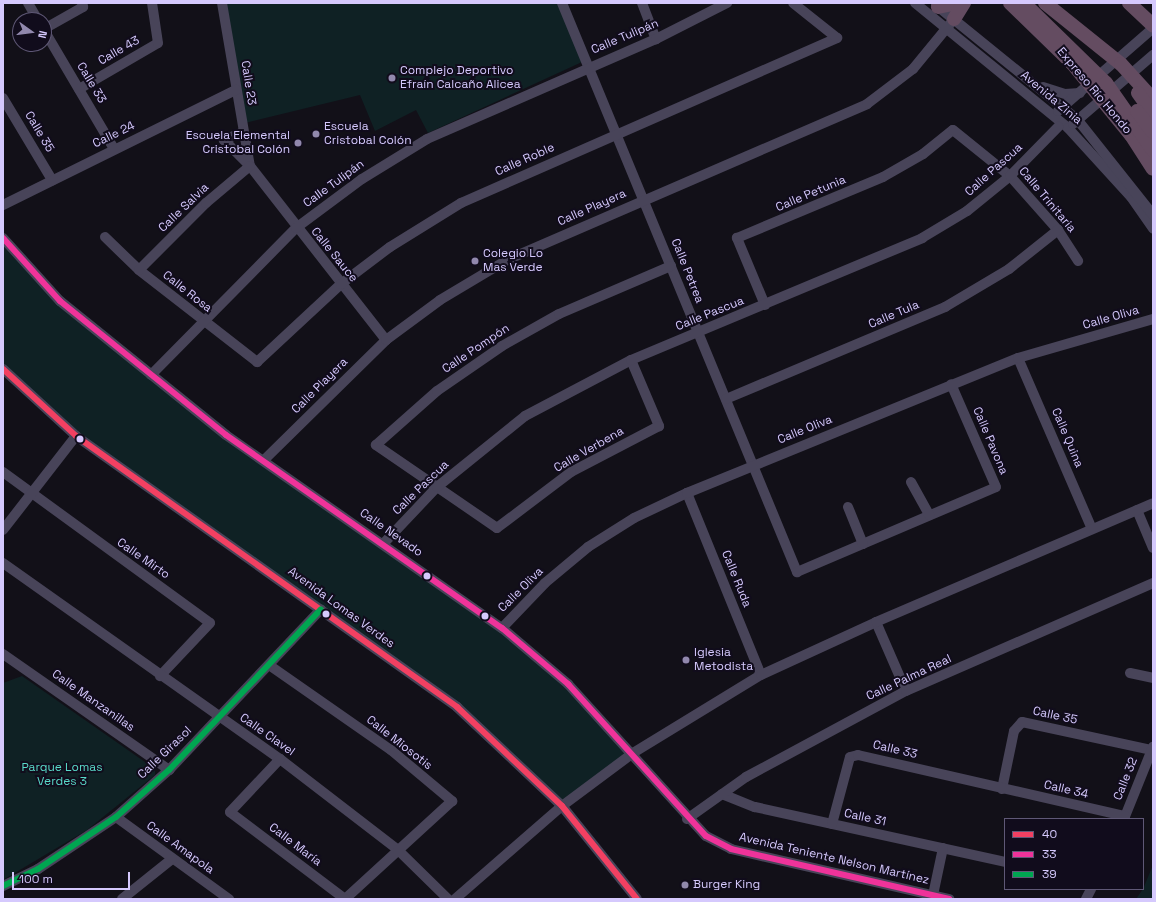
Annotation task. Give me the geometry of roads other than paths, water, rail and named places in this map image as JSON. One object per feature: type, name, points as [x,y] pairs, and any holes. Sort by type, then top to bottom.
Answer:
[{"type":"highway","points":[[936,5],[957,3]]},
{"type":"highway","points":[[950,24],[964,3]]},
{"type":"highway","name":"Expreso Río Hondo","points":[[1010,3],[1075,58],[1122,113],[1153,169]]},
{"type":"highway","points":[[1024,3],[1075,58]]},
{"type":"highway","points":[[1045,3],[1098,39]]},
{"type":"highway","points":[[1060,3],[1151,91]]},
{"type":"highway","points":[[1129,3],[1153,25]]},
{"type":"highway","points":[[1122,82],[1153,114]]},
{"type":"highway","points":[[1122,82],[1153,132]]},
{"type":"highway","points":[[1122,113],[1153,150]]},
{"type":"street","points":[[28,3],[33,12]]},
{"type":"street","points":[[52,25],[83,7],[82,3]]},
{"type":"street","name":"Calle 43","points":[[79,89],[158,43],[152,3]]},
{"type":"street","name":"Calle 23","points":[[222,3],[250,166]]},
{"type":"street","name":"Calle Petrea","points":[[562,3],[797,572]]},
{"type":"street","points":[[642,3],[656,39]]},
{"type":"street","name":"Calle Tulipán","points":[[151,375],[296,228],[362,179],[427,139],[588,67],[656,39],[727,3]]},
{"type":"street","name":"Calle Roble","points":[[257,362],[341,284],[390,247],[461,203],[616,133],[808,54],[838,38],[793,3]]},
{"type":"street","name":"Avenida Zinia","points":[[914,3],[950,24],[1030,82],[1077,119],[1153,215]]},
{"type":"street","name":"Avenida Zinia","points":[[936,5],[950,24],[1054,116],[1131,197],[1153,229]]},
{"type":"street","name":"Calle Playera","points":[[264,460],[386,340],[440,300],[506,260],[867,104],[913,69],[950,24]]},
{"type":"street","points":[[1054,116],[1153,28]]},
{"type":"street","name":"Calle 33","points":[[52,43],[114,149]]},
{"type":"street","name":"Calle Pascua","points":[[384,543],[437,487],[525,416],[631,360],[922,238],[967,211],[1010,176],[1063,127],[1077,119],[1153,55]]},
{"type":"street","points":[[1030,82],[1056,92],[1080,93]]},
{"type":"street","name":"Calle 24","points":[[3,205],[236,90]]},
{"type":"street","name":"Calle 35","points":[[3,98],[52,180]]},
{"type":"street","points":[[1091,107],[1087,123],[1094,140]]},
{"type":"street","name":"Calle Trinitaria","points":[[953,130],[1010,176],[1058,230],[1078,261]]},
{"type":"street","name":"Calle Petunia","points":[[765,305],[737,238],[884,177],[923,154],[953,130]]},
{"type":"street","name":"Calle Sauce","points":[[243,132],[224,140],[250,166],[296,228],[386,340]]},
{"type":"street","name":"Calle Salvia","points":[[139,270],[206,203],[250,166]]},
{"type":"street","name":"Calle Tula","points":[[726,399],[945,307],[1009,269],[1058,230]]},
{"type":"street","name":"Calle Rosa","points":[[105,236],[139,270],[257,362]]},
{"type":"street","name":"Calle Nevado","points":[[3,238],[60,300],[151,375],[264,460],[384,543],[502,628],[568,684],[633,753]]},
{"type":"street","name":"Calle Pompón","points":[[437,487],[376,445],[437,391],[502,346],[559,314],[671,266]]},
{"type":"street","name":"Calle Oliva","points":[[502,628],[545,583],[588,547],[634,518],[686,493],[1018,358],[1153,319]]},
{"type":"street","name":"Calle Quina","points":[[1018,358],[1092,529]]},
{"type":"street","name":"Calle Verbena","points":[[437,487],[497,528],[571,472],[659,426],[631,360]]},
{"type":"street","name":"Avenida Lomas Verdes","points":[[3,369],[76,436],[457,707],[562,806],[637,899]]},
{"type":"street","name":"Calle Pavona","points":[[797,572],[996,487],[951,384]]},
{"type":"street","points":[[3,530],[31,496],[76,436]]},
{"type":"street","name":"Calle Mirto","points":[[3,472],[31,496],[210,623],[160,676]]},
{"type":"street","points":[[911,482],[929,516]]},
{"type":"street","name":"Calle Ruda","points":[[686,493],[761,675]]},
{"type":"street","points":[[455,899],[562,806],[633,753],[761,675],[876,622],[1153,503]]},
{"type":"street","points":[[848,507],[863,544]]},
{"type":"street","points":[[1137,510],[1153,548]]},
{"type":"street","name":"Calle Clavel","points":[[3,563],[160,676],[280,759],[398,850],[448,899]]},
{"type":"street","name":"Calle Palma Real","points":[[687,819],[746,776],[906,691],[1153,583]]},
{"type":"street","name":"Calle Girasol","points":[[3,886],[38,870],[116,816],[169,770],[321,609]]},
{"type":"street","points":[[876,622],[906,691]]},
{"type":"street","name":"Calle Manzanillas","points":[[3,654],[169,770]]},
{"type":"street","name":"Calle Miosotis","points":[[269,665],[390,750],[452,801],[398,850]]},
{"type":"street","points":[[1130,673],[1153,678]]},
{"type":"street","name":"Calle 35","points":[[1002,789],[1014,731],[1022,722],[1153,748]]},
{"type":"street","name":"Calle 32","points":[[1125,818],[1153,748]]},
{"type":"street","name":"Avenida Teniente Nelson Martínez","points":[[633,753],[687,819],[706,836],[731,849],[949,899]]},
{"type":"street","name":"Calle 33","points":[[832,824],[850,757],[858,755],[925,765],[1002,789]]},
{"type":"street","name":"Calle María","points":[[280,759],[230,812],[345,899],[398,850]]},
{"type":"street","name":"Calle 34","points":[[1002,789],[1125,818]]},
{"type":"street","name":"Calle 31","points":[[722,794],[755,807],[1004,862]]},
{"type":"street","name":"Calle Amapola","points":[[116,816],[172,860],[229,899]]},
{"type":"street","points":[[933,895],[943,848]]},
{"type":"street","points":[[122,899],[172,860]]},
{"type":"street","points":[[1086,899],[1090,890]]},
{"type":"place","name":"Complejo Deportivo Efraín Calcaño Alicea","points":[[392,78]]},
{"type":"place","name":"Escuela Cristobal Colón","points":[[316,134]]},
{"type":"place","name":"Escuela Elemental Cristobal Colón","points":[[298,143]]},
{"type":"place","name":"Colegio Lo Mas Verde","points":[[475,261]]},
{"type":"place","name":"Iglesia Metodista","points":[[686,660]]},
{"type":"place","name":"Burger King","points":[[685,885]]},
{"type":"park label","name":"Parque Lomas Verdes 3","points":[[62,775]]}]
